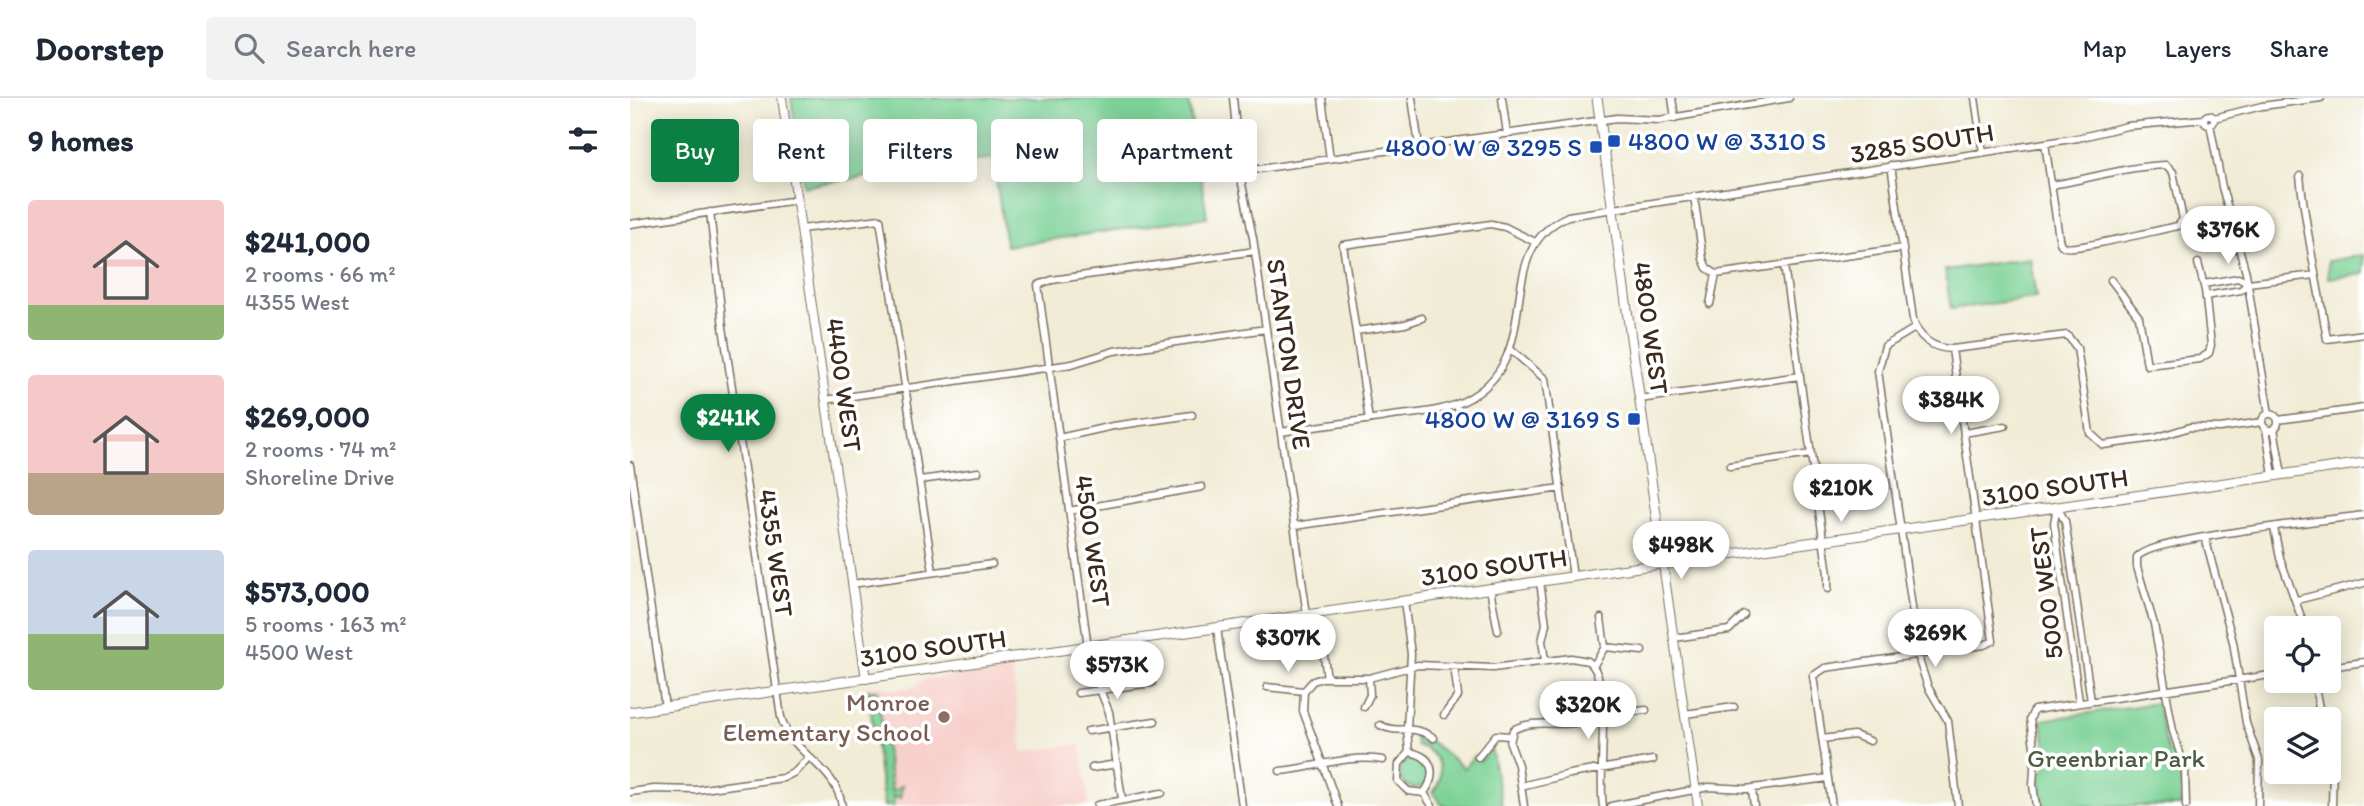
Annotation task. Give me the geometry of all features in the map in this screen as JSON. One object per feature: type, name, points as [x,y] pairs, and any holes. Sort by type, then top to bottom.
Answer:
[{"type":"main road","name":"4800 WEST","points":[[1597,98],[1663,564]]},
{"type":"main road","name":"3100 SOUTH","points":[[630,712],[2364,463]]},
{"type":"street","name":"4400 WEST","points":[[782,98],[866,678]]},
{"type":"street","name":"STANTON DRIVE","points":[[1233,98],[1235,119]]},
{"type":"street","points":[[1322,98],[1330,159]]},
{"type":"street","points":[[1412,98],[1419,146]]},
{"type":"street","points":[[1502,98],[1507,134]]},
{"type":"street","points":[[1672,98],[1675,118]]},
{"type":"street","points":[[1742,98],[1743,108]]},
{"type":"street","points":[[1257,170],[1600,120],[1675,118],[1789,98]]},
{"type":"street","points":[[1975,98],[1983,153]]},
{"type":"street","name":"3285 SOUTH","points":[[1535,242],[1552,224],[1568,216],[1983,153],[2127,126],[2210,120],[2321,98]]},
{"type":"street","points":[[2210,120],[2222,187],[2248,283],[2277,476]]},
{"type":"street","points":[[2045,143],[2051,185],[2059,238],[2066,247],[2178,226],[2183,215],[2174,172],[2169,166],[2129,168],[2092,179],[2051,185]]},
{"type":"street","points":[[1891,165],[1915,328],[1933,345],[1952,349],[2067,335],[2077,348],[2089,430],[2100,444],[2150,439],[2190,427],[2220,429],[2268,426],[2278,420],[2364,408]]},
{"type":"street","points":[[2300,176],[2327,339],[2364,334]]},
{"type":"street","name":"STANTON DRIVE","points":[[1242,182],[1255,251],[1307,615]]},
{"type":"street","points":[[1694,196],[1703,259],[1707,268],[1716,274],[1903,248]]},
{"type":"street","points":[[630,224],[797,200]]},
{"type":"street","name":"4355 WEST","points":[[710,212],[723,327],[777,691],[786,732],[834,780],[842,806]]},
{"type":"street","points":[[801,229],[880,219],[933,572]]},
{"type":"street","points":[[1281,432],[1368,420],[1457,404],[1487,385],[1510,349],[1517,328],[1524,265],[1535,242],[1511,229],[1491,224],[1343,244],[1368,420]]},
{"type":"street","name":"4500 WEST","points":[[1122,799],[1112,727],[1088,647],[1038,285],[1052,280],[1255,251]]},
{"type":"street","points":[[2111,280],[2139,317],[2147,365],[2207,355],[2211,345],[2206,296],[2198,263]]},
{"type":"street","points":[[1784,265],[1824,541],[1828,589]]},
{"type":"street","points":[[1710,304],[1716,274]]},
{"type":"street","points":[[2204,284],[2238,278],[2248,283],[2315,275]]},
{"type":"street","points":[[2225,281],[2227,293]]},
{"type":"street","points":[[2206,296],[2241,290],[2248,283]]},
{"type":"street","points":[[1356,331],[1405,324],[1422,318]]},
{"type":"street","points":[[1915,328],[1890,341],[1878,362],[1919,655],[1924,677],[1948,721],[1958,806]]},
{"type":"street","points":[[825,400],[1048,367],[1114,351],[1266,329]]},
{"type":"street","points":[[1510,349],[1545,379],[1573,577]]},
{"type":"street","points":[[1832,806],[1813,676],[1825,668],[1984,645],[1993,641],[1952,349]]},
{"type":"street","points":[[1640,398],[1800,376]]},
{"type":"street","points":[[1457,404],[1464,422]]},
{"type":"street","points":[[2269,414],[2278,420]]},
{"type":"street","points":[[1059,438],[1113,426],[1192,415]]},
{"type":"street","points":[[1964,433],[2006,426]]},
{"type":"street","points":[[1730,466],[1811,454]]},
{"type":"street","points":[[630,465],[665,707]]},
{"type":"street","points":[[920,480],[978,472]]},
{"type":"street","points":[[1069,511],[1126,498],[1202,487]]},
{"type":"street","points":[[1294,526],[1561,488]]},
{"type":"street","name":"5000 WEST","points":[[2057,508],[2065,521],[2091,701]]},
{"type":"street","name":"5000 WEST","points":[[2057,508],[2054,523],[2079,702]]},
{"type":"street","points":[[2186,806],[2185,769],[2173,731],[2156,631],[2136,565],[2139,555],[2150,548],[2205,537],[2364,515]]},
{"type":"street","points":[[2274,528],[2282,563],[2302,616]]},
{"type":"street","points":[[2205,537],[2210,566],[2230,626],[2246,723],[2259,760],[2258,806]]},
{"type":"street","points":[[852,584],[992,564]]},
{"type":"street","points":[[1663,564],[1698,806]]},
{"type":"street","points":[[1540,582],[1546,624],[1542,641],[1545,660]]},
{"type":"street","points":[[2297,600],[2364,583]]},
{"type":"street","points":[[1490,589],[1498,631]]},
{"type":"street","points":[[1404,601],[1411,667],[1406,728],[1409,752],[1399,764],[1398,780],[1408,791],[1424,793]]},
{"type":"street","points":[[1674,638],[1729,630],[1744,615]]},
{"type":"street","points":[[1594,665],[1605,647],[1601,618]]},
{"type":"street","points":[[1217,628],[1242,806]]},
{"type":"street","points":[[1320,628],[1327,678]]},
{"type":"street","points":[[1605,647],[1642,651]]},
{"type":"street","points":[[1338,806],[1303,711],[1304,691],[1313,681],[1327,678],[1368,678],[1411,667],[1493,668],[1578,658],[1594,665],[1601,680],[1600,768],[1603,806]]},
{"type":"street","points":[[2341,665],[2364,662]]},
{"type":"street","points":[[1444,715],[1458,696],[1454,666]]},
{"type":"street","points":[[2036,806],[2031,714],[2037,708],[2264,676]]},
{"type":"street","points":[[1364,707],[1370,695],[1368,678]]},
{"type":"street","points":[[1079,693],[1152,682]]},
{"type":"street","points":[[1267,687],[1304,691]]},
{"type":"street","points":[[1685,714],[1734,707]]},
{"type":"street","points":[[1524,806],[1510,736],[1513,730],[1524,725],[1571,724],[1602,715],[1646,710]]},
{"type":"street","points":[[1088,730],[1155,721]]},
{"type":"street","points":[[1380,725],[1388,729],[1421,730],[1434,738]]},
{"type":"street","points":[[1822,739],[1854,735],[1870,741]]},
{"type":"street","points":[[1478,757],[1494,736],[1510,736]]},
{"type":"street","points":[[1409,752],[1424,757],[1433,769],[1432,780],[1424,793]]},
{"type":"street","points":[[630,792],[654,789],[696,790],[779,779],[795,772],[809,757]]},
{"type":"street","points":[[1280,772],[1352,757],[1383,760]]},
{"type":"street","points":[[1521,786],[1600,768],[1653,760]]},
{"type":"street","points":[[1092,768],[1117,764]]},
{"type":"street","points":[[1612,806],[1717,786],[1752,789],[1828,778]]},
{"type":"street","points":[[2332,806],[2333,784]]},
{"type":"street","points":[[1752,789],[1754,806]]},
{"type":"street","points":[[1097,806],[1162,793]]},
{"type":"street","points":[[1424,793],[1432,806]]},
{"type":"shaded area","name":"Monroe Elementary School","points":[[1012,667],[1023,752],[1081,744],[1089,806],[883,806],[866,687],[885,685],[892,690],[917,686],[922,680]]},
{"type":"green space","points":[[791,98],[1188,98],[1191,119],[1097,119],[1097,182],[1201,182],[1207,217],[1006,246],[997,182],[1083,182],[1083,119],[991,119],[991,158],[977,160],[977,119],[863,119],[863,177],[849,179],[849,119],[794,119]]},
{"type":"green space","points":[[803,182],[831,182],[804,186]]},
{"type":"green space","points":[[2364,255],[2364,274],[2328,278],[2328,261]]},
{"type":"green space","points":[[2030,258],[2036,298],[1951,309],[1945,270]]},
{"type":"green space","points":[[868,690],[877,690],[892,792],[902,786],[900,798],[893,796],[894,806],[884,806]]},
{"type":"green space","name":"Greenbriar Park","points":[[2157,703],[2168,753],[2175,751],[2181,780],[2181,806],[2042,806],[2039,770],[2045,771],[2047,755],[2042,720]]},
{"type":"green space","points":[[1414,733],[1421,733],[1418,738],[1426,745],[1429,740],[1464,768],[1474,756],[1480,761],[1491,748],[1502,806],[1443,806],[1433,793],[1440,778],[1439,764],[1431,753],[1416,745]]},
{"type":"green space","points":[[1415,758],[1425,763],[1430,773],[1425,783],[1415,788],[1405,783],[1400,773],[1405,763]]},
{"type":"place","name":"4800 W @ 3310 S","points":[[1614,141]]},
{"type":"place","name":"4800 W @ 3295 S","points":[[1596,147]]},
{"type":"place","name":"4800 W @ 3169 S","points":[[1634,419]]},
{"type":"place","name":"Monroe Elementary School","points":[[944,717]]}]
